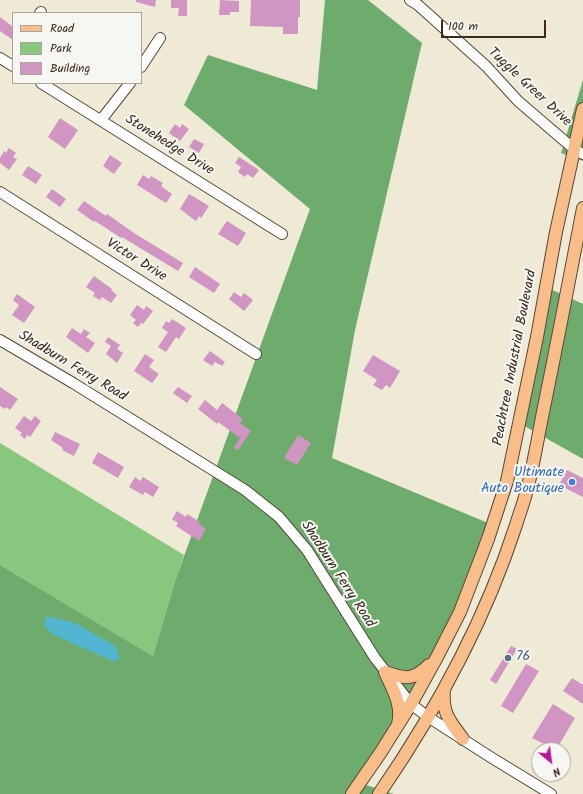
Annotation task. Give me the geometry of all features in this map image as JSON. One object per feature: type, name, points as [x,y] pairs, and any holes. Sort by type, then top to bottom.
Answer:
[{"type":"main road","name":"Peachtree Industrial Boulevard","points":[[352,794],[382,752],[437,657],[460,612],[488,539],[507,481],[537,337],[556,232],[578,152],[583,109]]},
{"type":"main road","points":[[379,794],[400,764],[444,689],[482,614],[509,546],[528,487],[583,208]]},
{"type":"main road","points":[[385,672],[408,678],[416,676],[437,657]]},
{"type":"main road","points":[[385,672],[397,699],[400,712],[396,727]]},
{"type":"main road","points":[[444,689],[443,701],[445,713],[463,740]]},
{"type":"street","name":"Tuggle Greer Drive","points":[[410,0],[486,66],[518,101],[578,152]]},
{"type":"street","points":[[142,65],[160,38]]},
{"type":"street","points":[[0,58],[12,65]]},
{"type":"street","name":"Stonehedge Drive","points":[[43,84],[282,234]]},
{"type":"street","points":[[101,120],[129,84]]},
{"type":"street","name":"Victor Drive","points":[[0,192],[256,354]]},
{"type":"street","name":"Shadburn Ferry Road","points":[[0,340],[239,486],[279,517],[307,550],[354,626],[385,672],[411,704],[463,740],[551,794]]},
{"type":"green space","points":[[325,0],[368,0],[422,43],[355,330],[332,458],[488,523],[455,625],[360,783],[394,794],[0,794],[0,565],[153,656],[175,581],[310,209],[184,105],[208,55],[317,90]]},
{"type":"green space","points":[[583,80],[583,161],[561,153]]},
{"type":"green space","points":[[546,287],[583,304],[583,459],[519,423]]},
{"type":"green space","points":[[0,443],[184,555],[153,656],[0,565]]},
{"type":"water","points":[[46,616],[75,623],[115,646],[120,657],[115,662],[52,634],[44,625]]},
{"type":"building","points":[[136,0],[156,0],[155,7],[136,2]]},
{"type":"building","points":[[171,0],[187,0],[187,16],[178,16],[179,8],[171,8]]},
{"type":"building","points":[[220,0],[239,1],[239,12],[230,12],[230,15],[219,15]]},
{"type":"building","points":[[251,0],[300,0],[298,34],[283,34],[283,27],[250,26]]},
{"type":"building","points":[[0,17],[12,26],[12,39],[0,31]]},
{"type":"building","points":[[60,118],[78,130],[65,149],[48,137]]},
{"type":"building","points":[[175,124],[180,128],[182,124],[189,129],[180,141],[169,133]]},
{"type":"building","points":[[194,139],[204,144],[199,153],[189,147]]},
{"type":"building","points":[[9,148],[16,153],[13,157],[17,159],[9,170],[0,163],[0,158],[4,151],[6,153]]},
{"type":"building","points":[[110,155],[122,163],[114,174],[103,166]]},
{"type":"building","points":[[239,157],[259,170],[253,178],[247,174],[245,177],[238,172],[241,167],[235,163]]},
{"type":"building","points":[[28,166],[42,175],[36,184],[22,175]]},
{"type":"building","points":[[143,175],[149,179],[151,176],[163,183],[161,186],[172,194],[166,203],[137,185]]},
{"type":"building","points":[[52,189],[66,199],[60,207],[46,197]]},
{"type":"building","points":[[189,194],[209,206],[201,218],[199,216],[196,221],[180,209]]},
{"type":"building","points":[[84,201],[183,263],[178,271],[95,221],[94,222],[77,210]]},
{"type":"building","points":[[227,221],[246,233],[238,246],[218,234]]},
{"type":"building","points":[[195,267],[220,284],[214,293],[189,277]]},
{"type":"building","points":[[94,276],[112,289],[111,290],[117,295],[111,303],[102,297],[100,300],[93,296],[95,293],[86,287]]},
{"type":"building","points":[[234,292],[241,297],[244,293],[253,300],[244,311],[229,299]]},
{"type":"building","points":[[17,294],[35,307],[24,323],[12,315],[19,305],[13,300]]},
{"type":"building","points":[[137,305],[144,310],[146,306],[153,311],[143,324],[141,323],[138,327],[133,323],[136,320],[130,315]]},
{"type":"building","points":[[172,319],[186,328],[179,339],[176,337],[166,352],[158,347],[168,332],[162,328],[166,321],[169,323]]},
{"type":"building","points":[[72,328],[81,334],[84,329],[90,333],[86,337],[95,343],[88,353],[66,337]]},
{"type":"building","points":[[108,337],[120,345],[117,349],[123,353],[117,363],[106,354],[111,346],[105,342]]},
{"type":"building","points":[[210,351],[225,362],[222,366],[215,362],[212,366],[203,360]]},
{"type":"building","points":[[145,354],[154,360],[149,367],[159,374],[152,383],[134,371]]},
{"type":"building","points":[[373,355],[400,371],[390,388],[386,385],[382,390],[373,385],[377,380],[363,371]]},
{"type":"building","points":[[0,387],[18,399],[10,410],[6,407],[5,409],[0,406]]},
{"type":"building","points":[[178,387],[192,396],[187,403],[173,393]]},
{"type":"building","points":[[205,400],[217,410],[222,403],[243,419],[240,423],[251,431],[238,450],[234,448],[240,438],[218,422],[217,424],[198,409]]},
{"type":"building","points":[[24,416],[31,421],[35,416],[41,421],[30,437],[27,435],[25,439],[20,435],[22,433],[15,428]]},
{"type":"building","points":[[55,432],[80,444],[74,456],[62,450],[63,448],[51,440]]},
{"type":"building","points":[[298,435],[311,443],[297,465],[284,458]]},
{"type":"building","points":[[98,452],[124,467],[118,478],[92,463]]},
{"type":"building","name":"Ultimate Auto Boutique","points":[[567,470],[583,478],[583,497],[559,485]]},
{"type":"building","points":[[135,477],[140,481],[143,477],[159,487],[153,497],[145,492],[143,495],[129,487]]},
{"type":"building","points":[[177,511],[186,517],[187,514],[200,522],[199,524],[206,529],[199,541],[176,526],[178,523],[172,519]]},
{"type":"building","points":[[511,646],[517,649],[496,684],[490,680]]},
{"type":"building","points":[[526,664],[539,671],[513,713],[501,706]]},
{"type":"building","points":[[572,678],[583,685],[583,704],[563,691]]},
{"type":"building","points":[[553,704],[575,718],[561,742],[540,742],[532,738]]},
{"type":"place","name":"Ultimate Auto Boutique","points":[[572,482]]},
{"type":"place","name":"76","points":[[508,658]]}]
